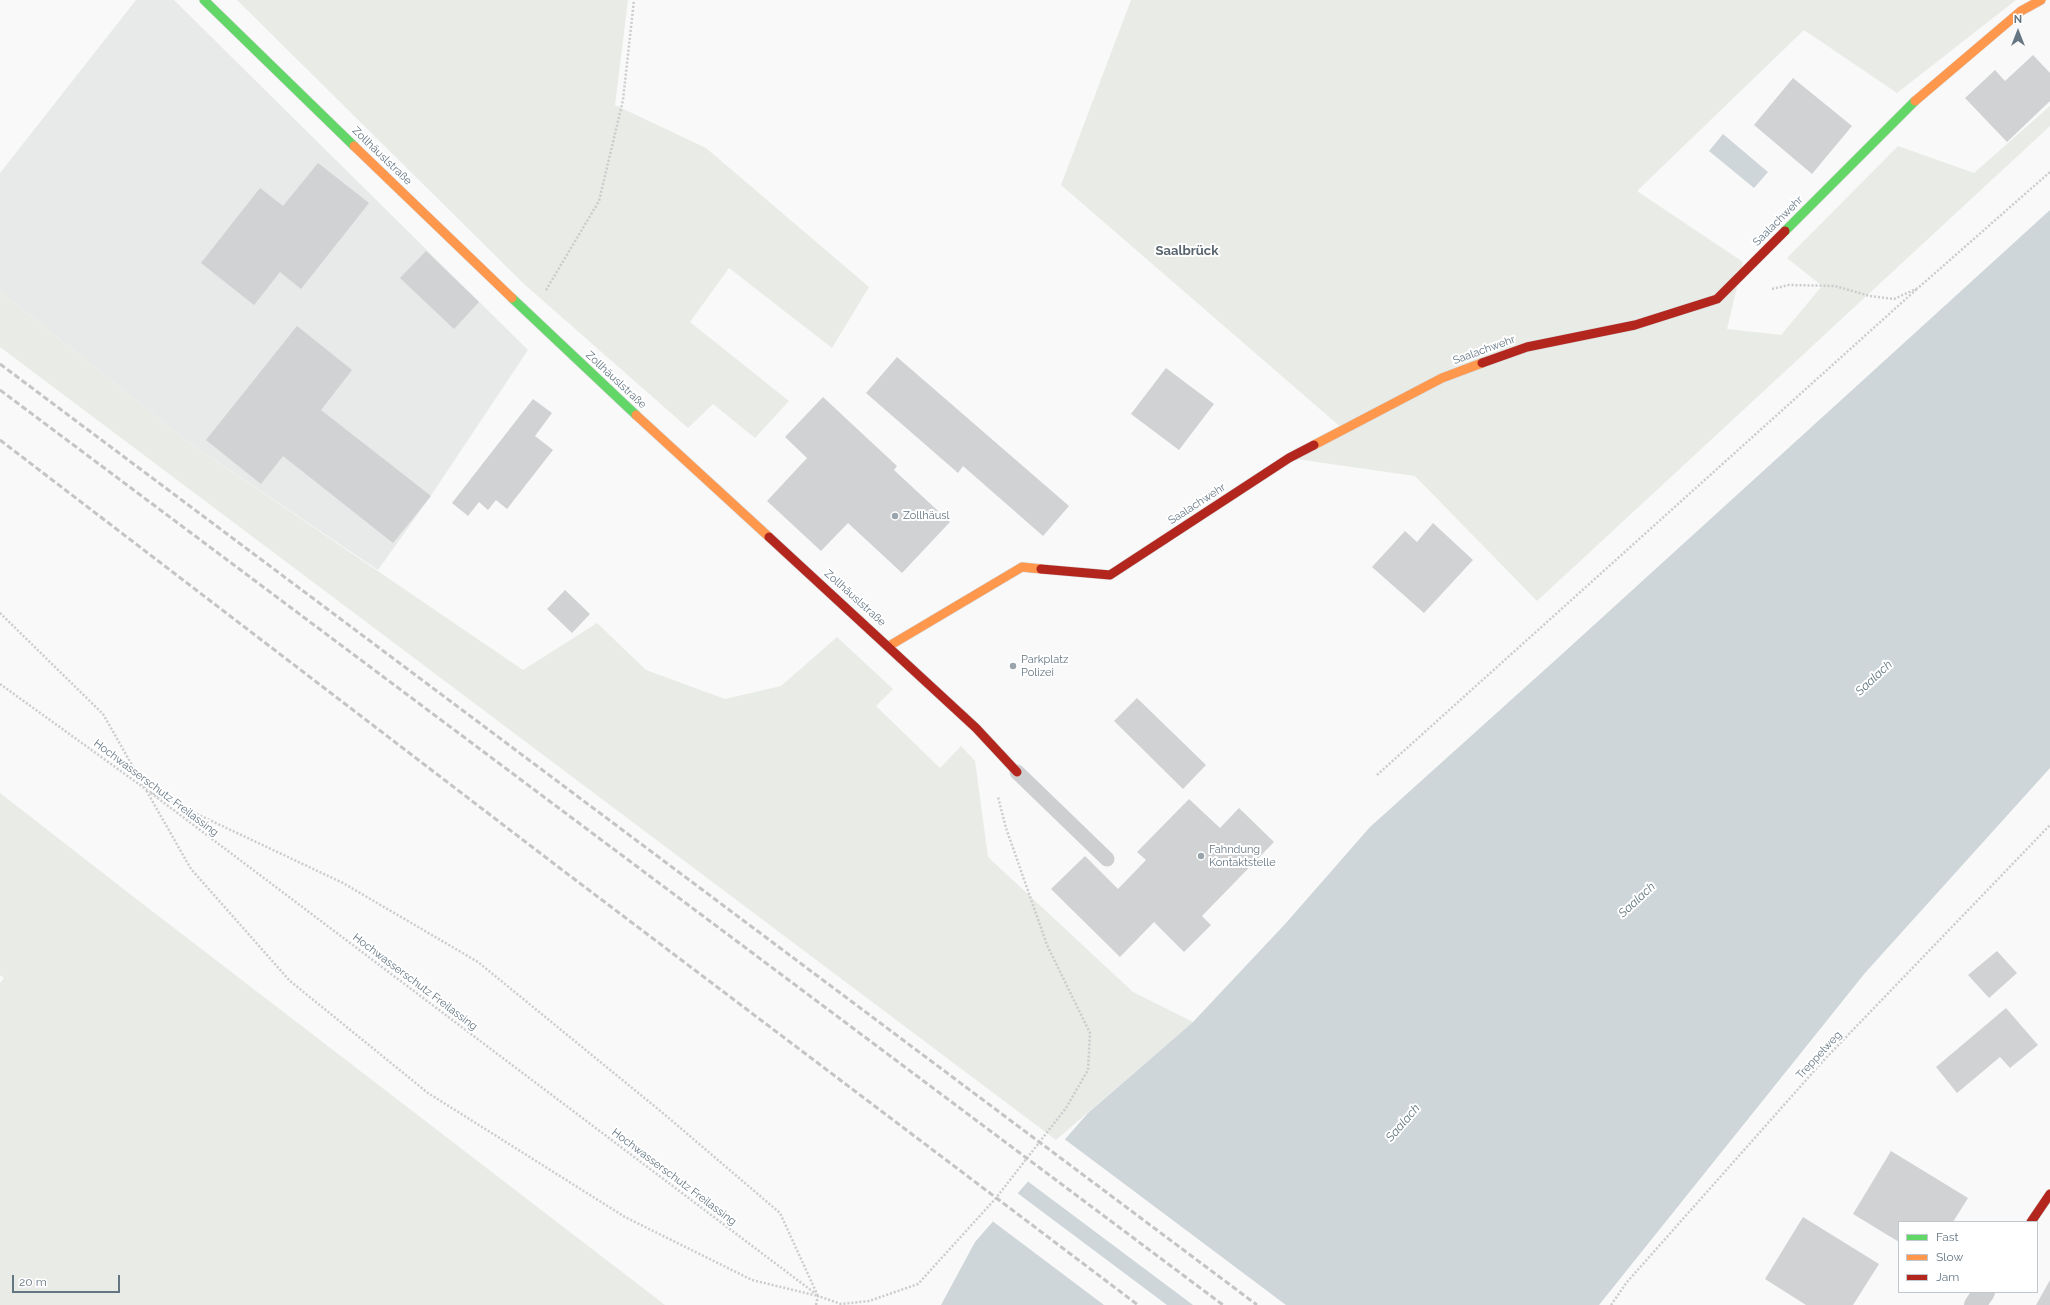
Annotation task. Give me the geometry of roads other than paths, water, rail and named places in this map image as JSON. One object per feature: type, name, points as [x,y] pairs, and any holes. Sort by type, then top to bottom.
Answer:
[{"type":"street","name":"Zollhäuslstraße","points":[[204,0],[530,316],[646,425],[889,646],[976,728],[1017,772]]},
{"type":"street","name":"Saalachwehr","points":[[889,646],[1022,567],[1110,575],[1289,458],[1442,378],[1527,347],[1635,325],[1717,299],[1917,99],[2021,11],[2041,0]]},
{"type":"street","points":[[2032,1221],[2050,1194]]},
{"type":"street","points":[[1975,1305],[1983,1293]]},
{"type":"lane","points":[[1017,772],[1107,859]]},
{"type":"water","points":[[1723,134],[1768,172],[1754,188],[1709,151]]},
{"type":"water","name":"Saalach","points":[[2050,210],[2050,768],[1865,973],[1599,1305],[941,1305],[975,1242],[1088,1113],[1193,1022],[1286,923],[1370,827]]},
{"type":"railway","points":[[0,364],[1257,1305]]},
{"type":"railway","points":[[0,390],[1223,1305]]},
{"type":"railway","points":[[0,440],[557,866],[1138,1305]]},
{"type":"place","name":"Zollhäusl","points":[[895,516]]},
{"type":"place","name":"Parkplatz Polizei","points":[[1013,666]]},
{"type":"place","name":"Fahndung Kontaktstelle","points":[[1201,856]]},
{"type":"district","name":"Saalbrück","points":[[1187,251]]}]
